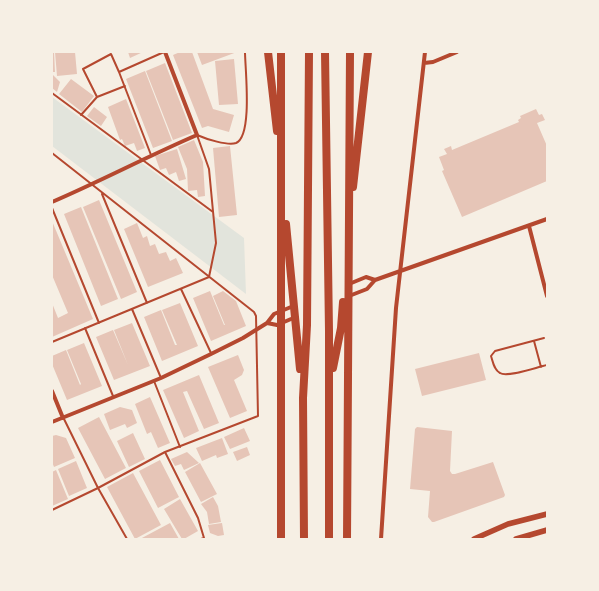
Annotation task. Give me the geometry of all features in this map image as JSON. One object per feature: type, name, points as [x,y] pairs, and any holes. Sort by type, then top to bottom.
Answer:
[{"type":"highway","points":[[268,52],[276,117],[303,398]]},
{"type":"highway","points":[[281,52],[281,539]]},
{"type":"highway","points":[[304,539],[303,398],[307,325],[309,52]]},
{"type":"highway","points":[[325,52],[329,382],[329,539]]},
{"type":"highway","points":[[347,539],[350,52]]},
{"type":"highway","points":[[329,382],[341,328],[368,52]]},
{"type":"street","points":[[52,202],[197,135],[165,52]]},
{"type":"street","points":[[381,539],[396,316],[425,52]]},
{"type":"street","points":[[424,62],[433,62],[457,52]]},
{"type":"street","points":[[346,297],[367,289],[375,280],[547,219]]},
{"type":"street","points":[[529,226],[547,296]]},
{"type":"street","points":[[346,285],[366,277],[375,280]]},
{"type":"street","points":[[52,422],[161,378],[256,330],[267,323],[274,314],[291,308]]},
{"type":"street","points":[[267,323],[277,325],[291,319]]},
{"type":"street","points":[[52,391],[63,418]]},
{"type":"street","points":[[474,539],[508,524],[547,514]]},
{"type":"street","points":[[516,539],[547,530]]},
{"type":"lane","points":[[120,72],[165,52]]},
{"type":"lane","points":[[197,135],[208,140],[231,144],[237,143],[241,139],[248,112],[245,52]]},
{"type":"lane","points":[[97,97],[83,68],[111,54],[120,72],[151,155]]},
{"type":"lane","points":[[81,115],[97,97],[125,86]]},
{"type":"lane","points":[[52,93],[213,212]]},
{"type":"lane","points":[[197,135],[209,169],[216,243],[209,277]]},
{"type":"lane","points":[[52,153],[254,312],[256,330],[258,416],[164,452],[98,488],[52,510]]},
{"type":"lane","points":[[102,193],[147,303]]},
{"type":"lane","points":[[52,208],[98,323]]},
{"type":"lane","points":[[52,342],[209,277]]},
{"type":"lane","points":[[181,288],[211,354]]},
{"type":"lane","points":[[132,309],[161,378]]},
{"type":"lane","points":[[85,328],[113,398]]},
{"type":"lane","points":[[544,338],[496,351],[491,356],[495,368],[500,374],[507,375],[547,365]]},
{"type":"lane","points":[[534,341],[541,367]]},
{"type":"lane","points":[[154,381],[180,446]]},
{"type":"lane","points":[[63,418],[98,488],[128,539]]},
{"type":"lane","points":[[164,452],[198,518],[204,538],[202,539]]},
{"type":"shaded area","points":[[52,97],[244,238],[246,294],[52,146]]},
{"type":"building","points":[[52,52],[54,52],[55,72],[52,72]]},
{"type":"building","points":[[55,52],[75,52],[77,74],[57,76]]},
{"type":"building","points":[[128,52],[143,52],[130,58]]},
{"type":"building","points":[[180,52],[192,52],[213,109],[234,115],[229,132],[208,126],[202,128],[173,55]]},
{"type":"building","points":[[197,52],[237,52],[202,65]]},
{"type":"building","points":[[234,59],[238,104],[219,105],[215,61]]},
{"type":"building","points":[[165,63],[192,133],[173,140],[146,71]]},
{"type":"building","points":[[145,71],[172,141],[153,148],[126,79]]},
{"type":"building","points":[[52,74],[60,82],[57,92],[52,88]]},
{"type":"building","points":[[71,79],[94,96],[82,112],[59,94]]},
{"type":"building","points":[[126,99],[145,148],[137,151],[134,143],[125,146],[122,139],[120,140],[108,107]]},
{"type":"building","points":[[94,107],[107,117],[101,126],[87,116]]},
{"type":"building","points":[[536,109],[539,115],[542,114],[545,120],[537,123],[547,146],[547,181],[462,217],[442,171],[444,170],[439,157],[447,154],[444,149],[451,146],[452,150],[519,122],[518,120],[521,118],[520,116]]},
{"type":"building","points":[[194,140],[203,162],[205,196],[198,197],[197,190],[188,191],[187,169],[178,147]]},
{"type":"building","points":[[230,146],[237,215],[219,217],[213,148]]},
{"type":"building","points":[[177,149],[186,179],[179,181],[176,172],[169,175],[166,168],[160,170],[155,156]]},
{"type":"building","points":[[99,200],[137,292],[121,299],[83,207]]},
{"type":"building","points":[[81,207],[118,299],[101,306],[64,214]]},
{"type":"building","points":[[52,221],[93,319],[52,337],[52,303],[58,318],[68,313],[52,275]]},
{"type":"building","points":[[137,223],[143,238],[147,236],[150,246],[155,244],[159,254],[166,252],[170,261],[176,258],[183,273],[148,287],[124,229]]},
{"type":"building","points":[[210,291],[224,325],[213,296],[223,291],[236,301],[246,326],[211,341],[193,298]]},
{"type":"building","points":[[180,303],[198,346],[162,361],[144,317],[161,310],[175,345],[177,345],[162,310]]},
{"type":"building","points":[[132,323],[150,366],[114,380],[96,337],[113,330],[128,365],[114,330]]},
{"type":"building","points":[[84,343],[102,386],[67,400],[52,364],[52,356],[66,350],[80,385],[81,384],[67,350]]},
{"type":"building","points":[[479,353],[486,380],[422,396],[415,369]]},
{"type":"building","points":[[238,355],[244,370],[242,375],[234,380],[247,411],[230,418],[208,367]]},
{"type":"building","points":[[199,375],[219,423],[204,429],[187,391],[183,392],[199,431],[184,438],[163,390]]},
{"type":"building","points":[[150,397],[170,443],[158,448],[151,432],[147,434],[135,404]]},
{"type":"building","points":[[120,407],[132,410],[137,423],[127,428],[125,424],[110,430],[104,414]]},
{"type":"building","points":[[99,417],[126,468],[105,479],[78,428]]},
{"type":"building","points":[[417,427],[452,431],[450,471],[452,474],[493,462],[505,495],[504,497],[432,522],[428,517],[430,491],[410,489],[415,429]]},
{"type":"building","points":[[244,428],[250,441],[230,449],[224,437]]},
{"type":"building","points":[[133,433],[145,459],[129,467],[117,441]]},
{"type":"building","points":[[56,435],[66,438],[75,458],[54,467],[52,462],[52,436]]},
{"type":"building","points":[[222,438],[228,454],[217,458],[216,455],[202,461],[196,448]]},
{"type":"building","points":[[247,447],[250,455],[237,461],[233,452]]},
{"type":"building","points":[[187,452],[199,463],[184,470],[181,464],[175,466],[171,459]]},
{"type":"building","points":[[160,460],[179,497],[158,508],[139,471]]},
{"type":"building","points":[[76,461],[87,488],[69,496],[58,469]]},
{"type":"building","points":[[200,463],[217,494],[201,502],[185,472]]},
{"type":"building","points":[[56,470],[68,499],[52,506],[52,472]]},
{"type":"building","points":[[133,473],[161,525],[135,539],[107,487]]},
{"type":"building","points":[[213,497],[218,506],[221,522],[209,524],[207,512],[201,504]]},
{"type":"building","points":[[180,499],[198,531],[184,539],[182,539],[164,509]]},
{"type":"building","points":[[170,523],[179,539],[140,539]]},
{"type":"building","points":[[222,523],[224,535],[218,536],[210,533],[208,525]]}]
